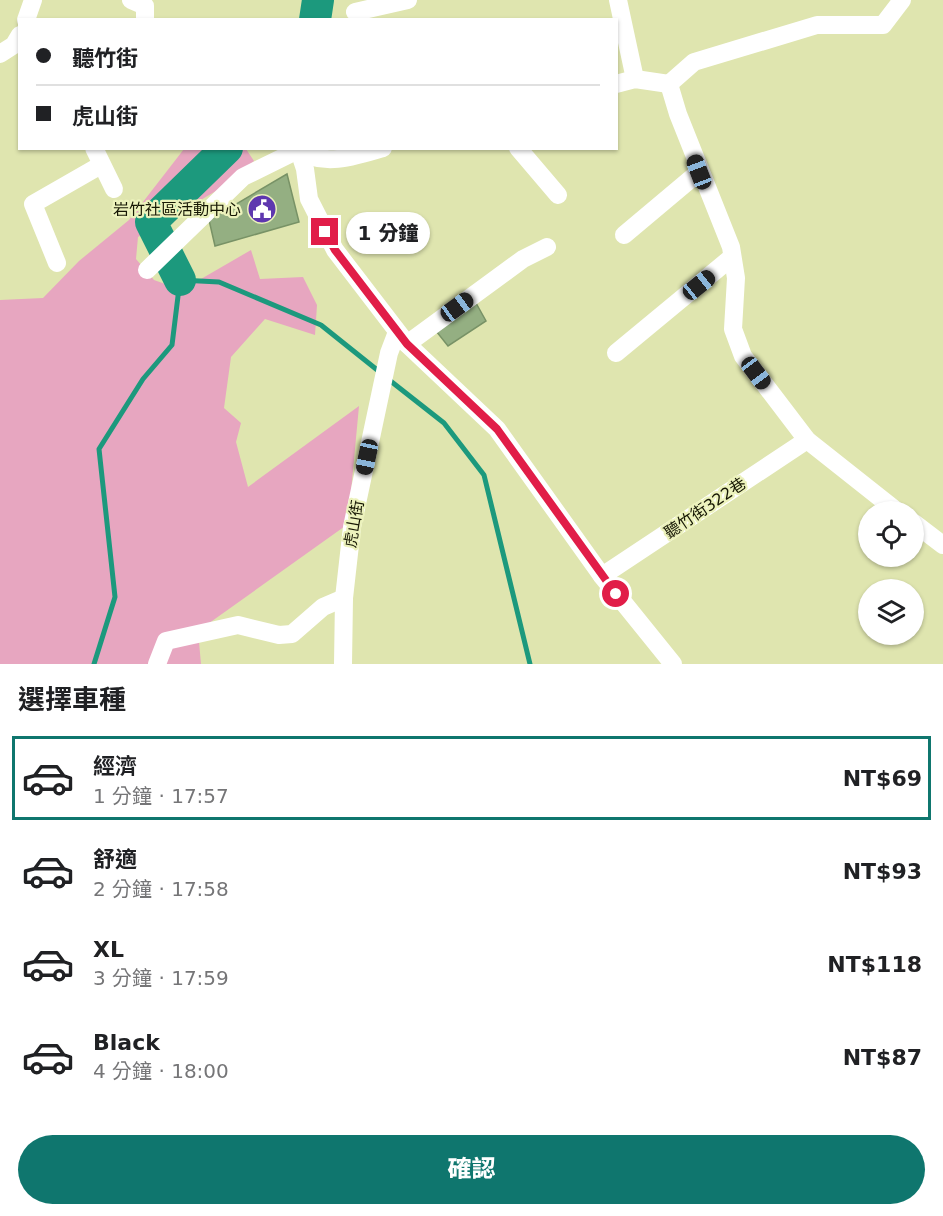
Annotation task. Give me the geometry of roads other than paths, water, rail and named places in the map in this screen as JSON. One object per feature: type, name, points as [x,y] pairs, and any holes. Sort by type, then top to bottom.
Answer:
[{"type":"street","points":[[27,18],[33,0]]},
{"type":"street","points":[[131,0],[145,6],[145,18]]},
{"type":"street","points":[[355,11],[408,0]]},
{"type":"street","points":[[618,0],[635,79]]},
{"type":"street","points":[[618,83],[635,79],[669,84],[694,62],[817,25],[884,25],[902,0]]},
{"type":"street","points":[[0,54],[14,45],[18,38]]},
{"type":"street","points":[[669,84],[699,172],[731,248],[736,278],[733,329],[743,356],[807,440],[884,501]]},
{"type":"street","points":[[147,270],[243,177],[294,150]]},
{"type":"street","points":[[296,150],[305,169],[309,199],[335,250],[402,338],[497,429],[602,576],[673,664]]},
{"type":"street","points":[[298,150],[317,159],[337,161],[376,150]]},
{"type":"street","points":[[520,150],[558,195]]},
{"type":"street","points":[[57,263],[33,204],[97,157],[114,189]]},
{"type":"street","points":[[624,235],[699,172]]},
{"type":"street","points":[[402,338],[523,259],[547,247]]},
{"type":"street","points":[[616,353],[732,257]]},
{"type":"street","name":"虎山街","points":[[343,664],[344,598],[352,527],[389,353],[402,338]]},
{"type":"street","name":"聽竹街322巷","points":[[602,576],[807,440]]},
{"type":"street","points":[[924,530],[943,544]]},
{"type":"street","points":[[158,664],[166,641],[238,625],[279,635],[292,634],[323,607],[344,598]]},
{"type":"waterway","points":[[315,18],[318,0]]},
{"type":"waterway","points":[[180,280],[151,222],[225,150]]},
{"type":"waterway","points":[[94,664],[115,597],[99,449],[143,379],[172,345],[180,280],[219,282],[321,325],[381,373]]},
{"type":"waterway","points":[[388,379],[444,423],[484,475],[530,664]]},
{"type":"place","name":"岩竹社區活動中心","points":[[262,209]]}]
